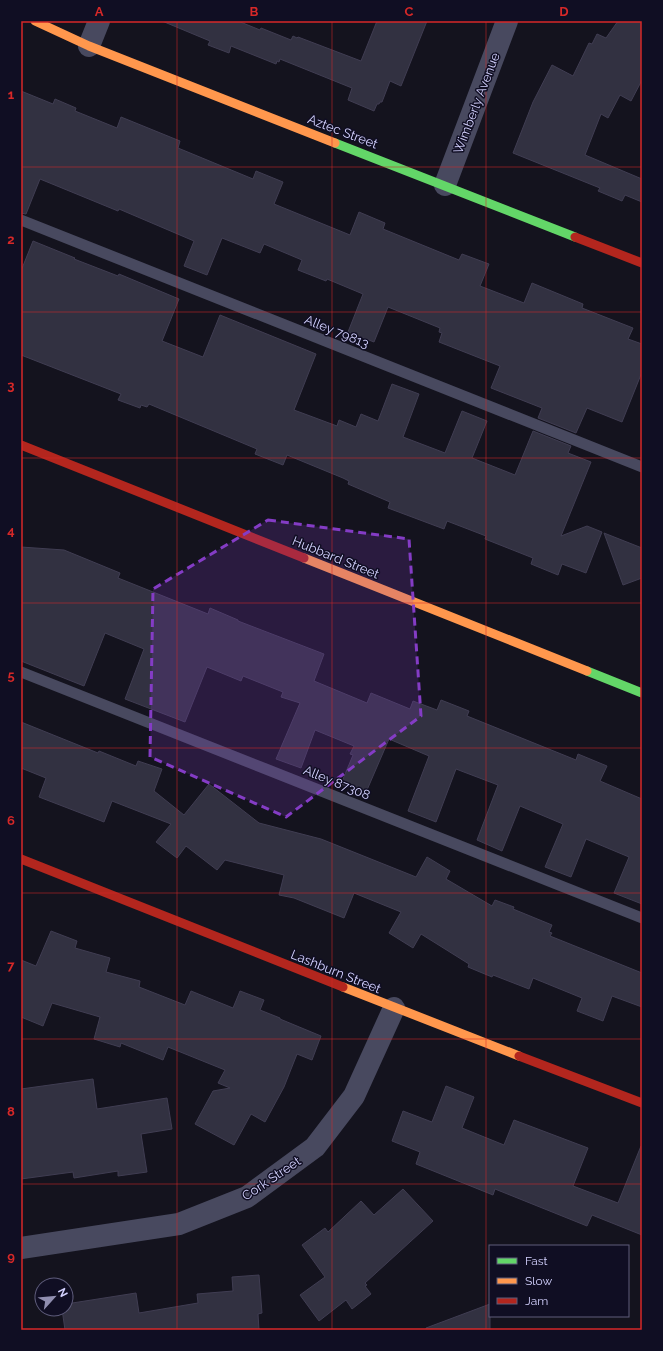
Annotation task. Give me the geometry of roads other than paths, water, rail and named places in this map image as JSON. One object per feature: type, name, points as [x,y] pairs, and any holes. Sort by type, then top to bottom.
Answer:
[{"type":"street","name":"Aztec Street","points":[[35,21],[89,46],[642,263]]},
{"type":"street","points":[[89,46],[99,21]]},
{"type":"street","name":"Wimberly Avenue","points":[[445,185],[507,21]]},
{"type":"street","name":"Hubbard Street","points":[[21,445],[642,693]]},
{"type":"street","name":"Lashburn Street","points":[[21,859],[394,1008],[642,1103]]},
{"type":"street","name":"Cork Street","points":[[21,1248],[179,1224],[247,1197],[316,1147],[354,1096],[394,1008]]},
{"type":"lane","name":"Alley 79813","points":[[21,220],[642,467]]},
{"type":"lane","name":"Alley 87308","points":[[21,672],[642,918]]}]
